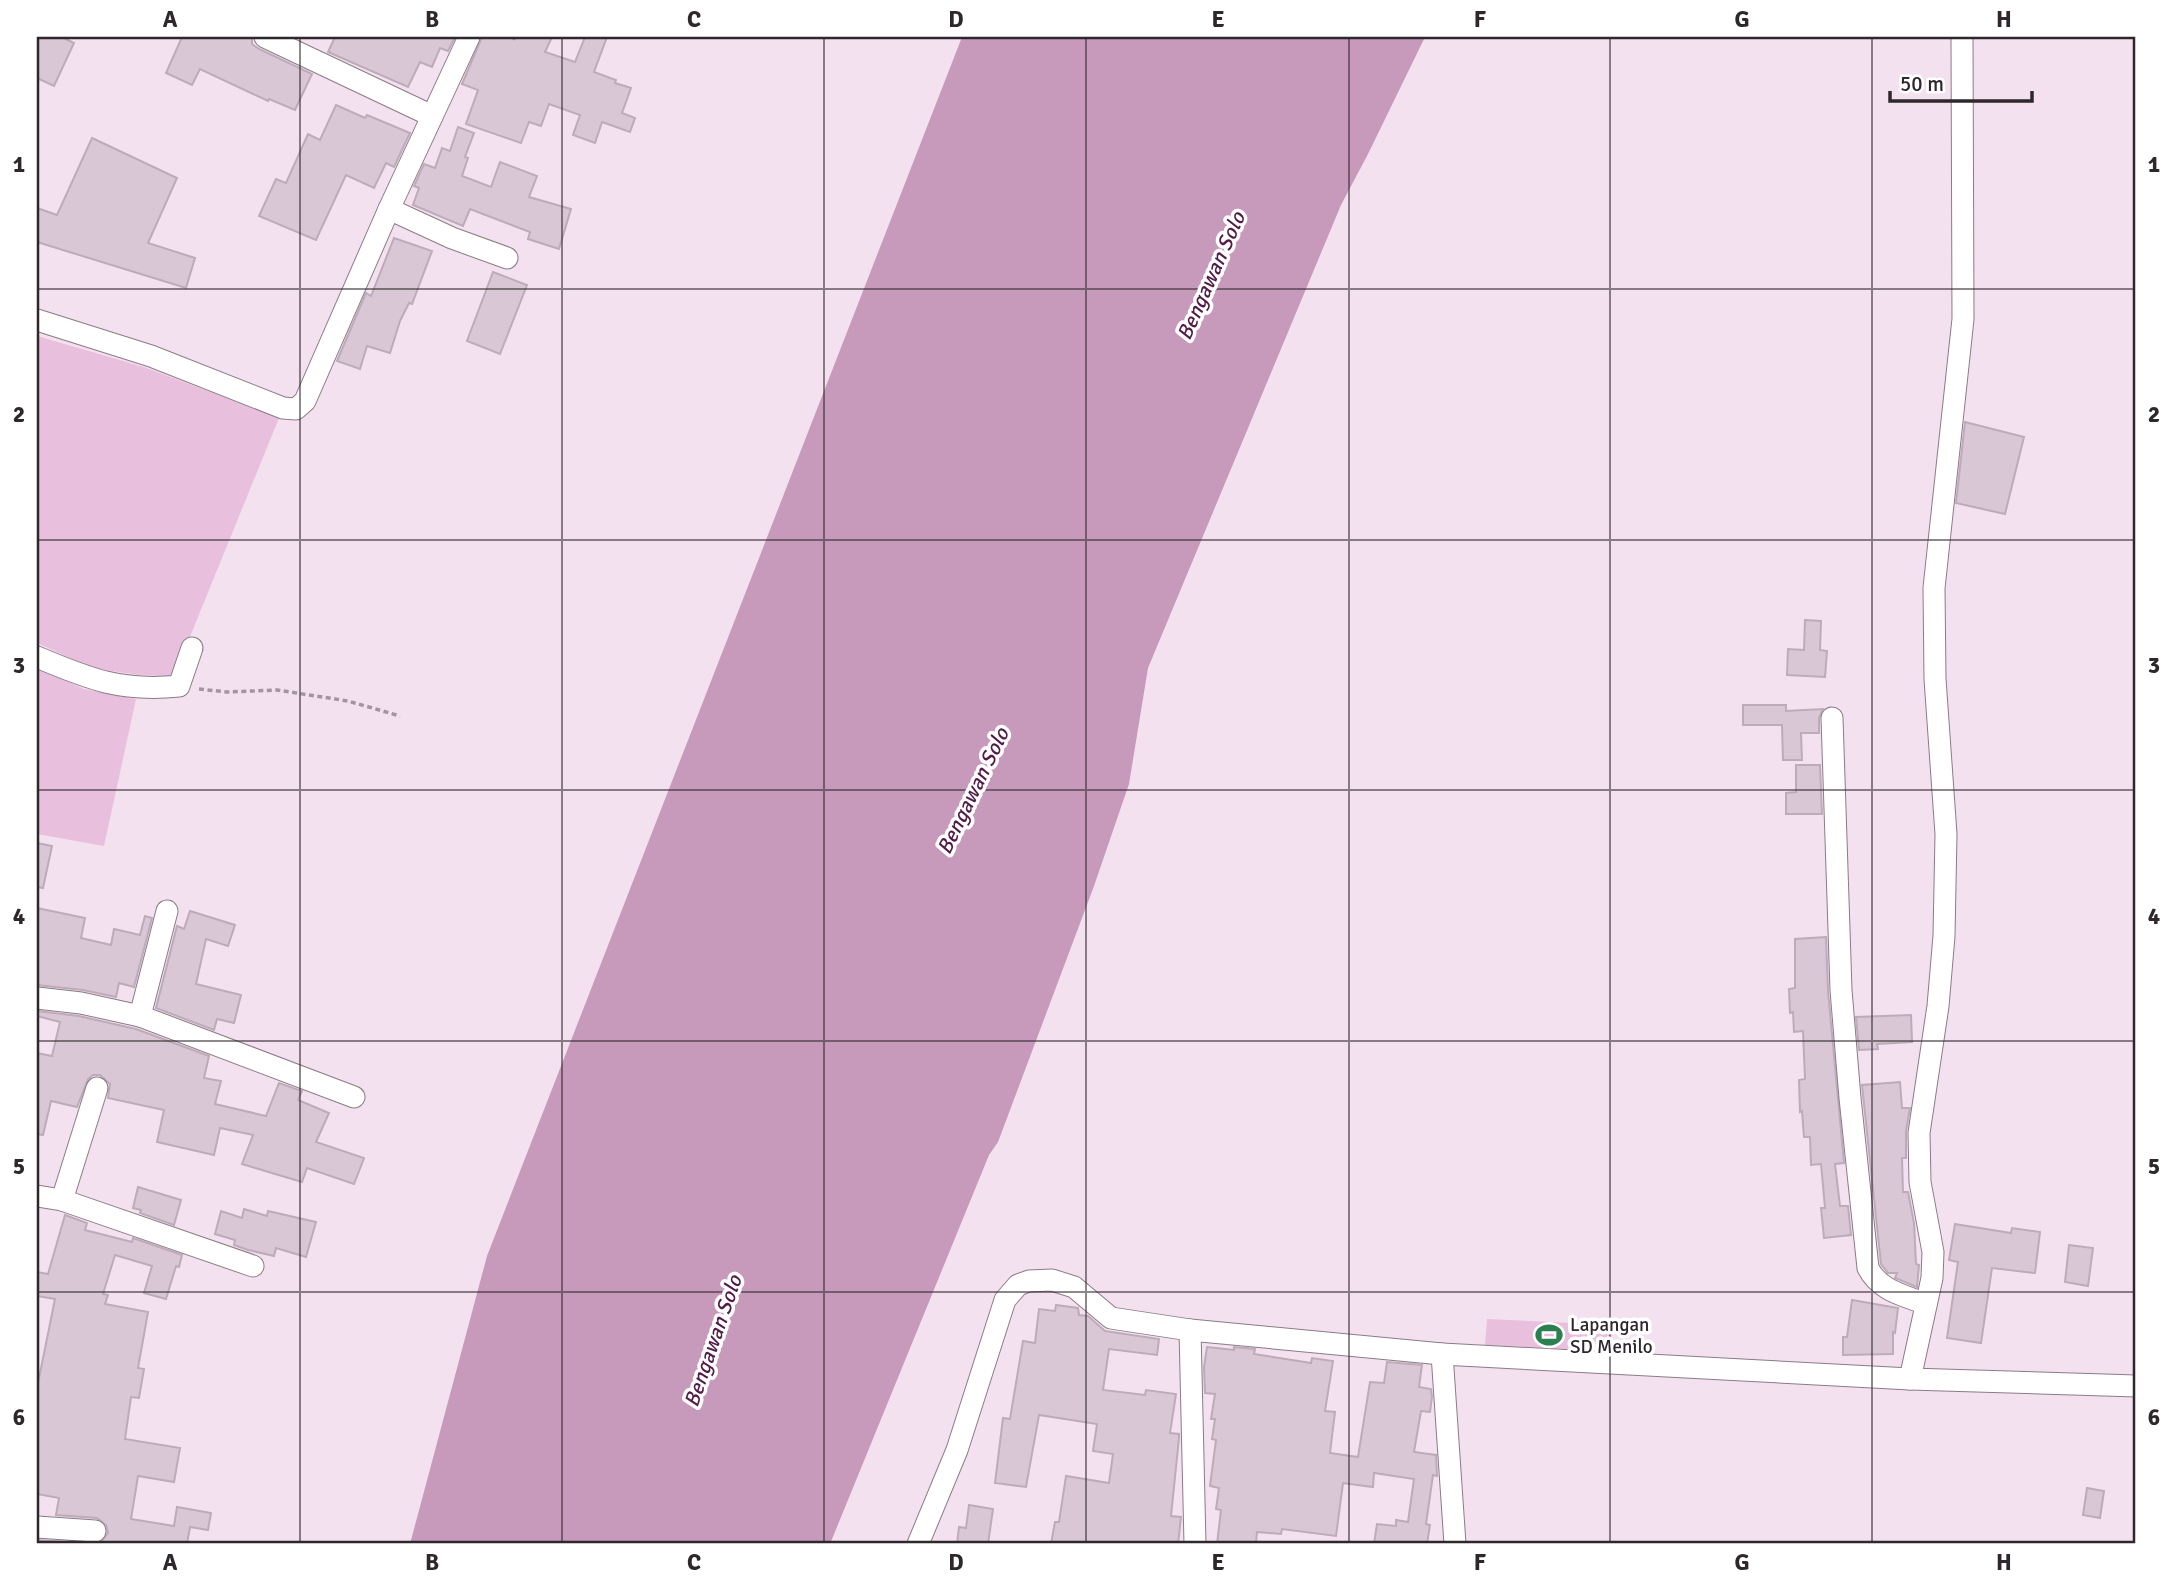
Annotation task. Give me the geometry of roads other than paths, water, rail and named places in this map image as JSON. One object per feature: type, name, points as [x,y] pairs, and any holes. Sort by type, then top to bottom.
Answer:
[{"type":"street","points":[[265,37],[432,116]]},
{"type":"street","points":[[37,320],[151,356],[283,408],[296,409],[305,401],[389,209],[469,37]]},
{"type":"street","points":[[1910,1380],[1931,1278],[1933,1252],[1920,1182],[1919,1133],[1938,1006],[1944,936],[1946,834],[1936,679],[1934,588],[1963,319],[1962,37]]},
{"type":"street","points":[[389,209],[452,238],[507,258]]},
{"type":"street","points":[[37,657],[95,681],[148,690],[179,686],[192,648]]},
{"type":"street","points":[[1832,718],[1841,990],[1868,1268],[1883,1287],[1926,1304]]},
{"type":"street","points":[[140,1016],[167,911]]},
{"type":"street","points":[[37,998],[81,1003],[140,1016],[354,1097]]},
{"type":"street","points":[[62,1200],[97,1088]]},
{"type":"street","points":[[37,1196],[62,1200],[253,1266]]},
{"type":"street","points":[[918,1544],[957,1450],[1005,1300],[1018,1285],[1029,1281],[1052,1280],[1074,1287],[1111,1318],[1190,1330],[1442,1354],[1910,1380],[2136,1386]]},
{"type":"street","points":[[1190,1330],[1195,1544]]},
{"type":"street","points":[[1442,1354],[1455,1544]]},
{"type":"street","points":[[37,1527],[95,1531]]},
{"type":"water","name":"Bengawan Solo","points":[[962,37],[1425,37],[1341,205],[1148,668],[1129,784],[1094,886],[998,1142],[989,1155],[830,1544],[410,1544],[487,1256]]},
{"type":"place","name":"Lapangan SD Menilo","points":[[1549,1335]]}]
